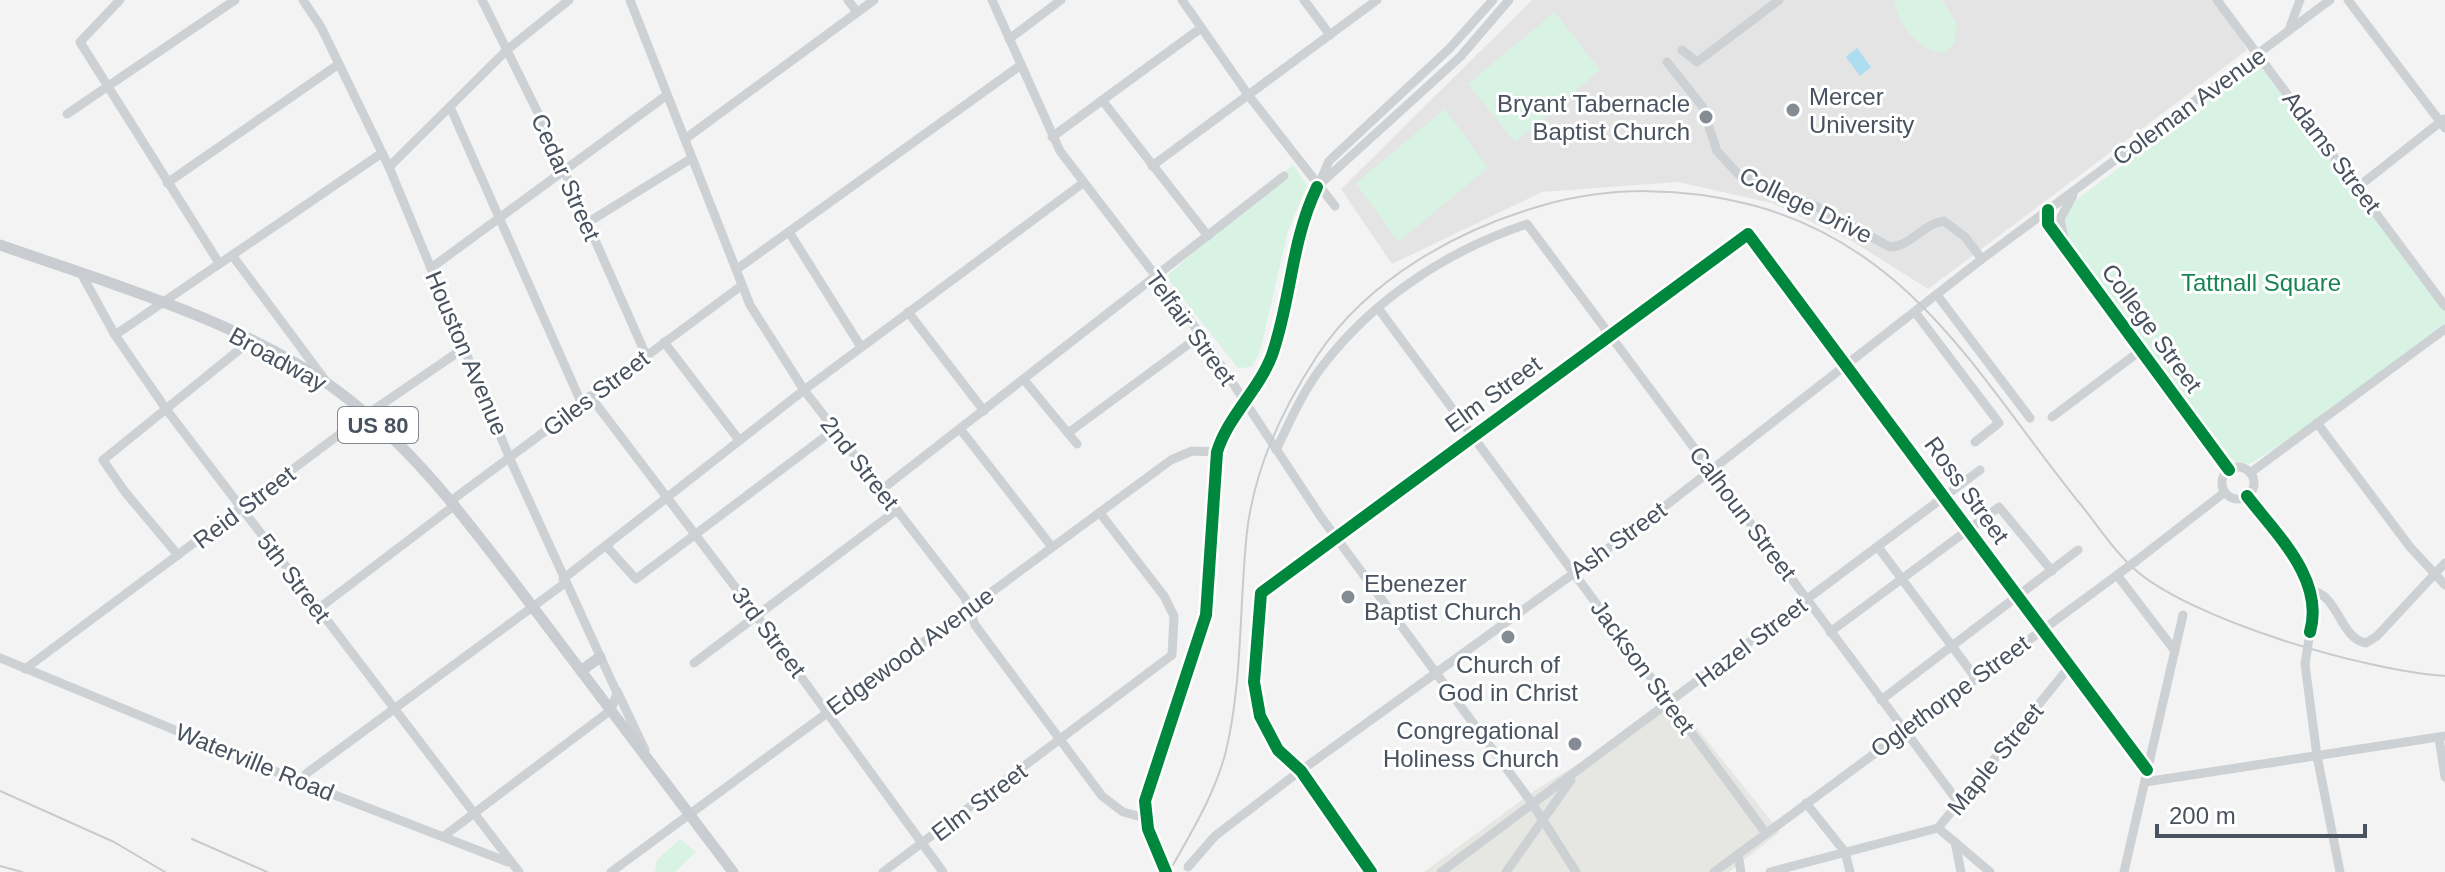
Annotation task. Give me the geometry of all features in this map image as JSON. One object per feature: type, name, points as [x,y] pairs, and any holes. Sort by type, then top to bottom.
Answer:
[{"type":"main road","name":"Broadway","points":[[0,245],[161,304],[250,341],[327,383],[368,416],[453,502],[611,710]]},
{"type":"main road","points":[[581,671],[600,657]]},
{"type":"main road","name":"US 80","points":[[611,710],[733,872]]},
{"type":"street","points":[[120,0],[81,36],[83,48],[219,263]]},
{"type":"street","points":[[67,114],[235,0]]},
{"type":"street","name":"Houston Avenue","points":[[303,0],[321,27],[389,167],[510,459],[649,760]]},
{"type":"street","points":[[484,4],[495,0]]},
{"type":"street","points":[[389,167],[451,109],[508,49],[569,0]]},
{"type":"street","name":"2nd Street","points":[[630,0],[737,269],[741,286],[804,390],[970,607],[975,625],[1109,803],[1123,812],[1146,818]]},
{"type":"street","points":[[848,0],[857,12]]},
{"type":"street","points":[[685,139],[874,0]]},
{"type":"street","name":"Telfair Street","points":[[992,0],[1052,137],[1083,183],[1201,335],[1276,450],[1543,818],[1576,872]]},
{"type":"street","points":[[1009,39],[1061,0]]},
{"type":"street","points":[[1182,0],[1249,96],[1317,187],[1335,206]]},
{"type":"street","points":[[1304,0],[1330,35]]},
{"type":"street","points":[[1152,166],[1377,0]]},
{"type":"street","points":[[1166,872],[1158,858],[1146,818],[1150,780],[1206,615],[1217,452],[1271,357],[1293,251],[1329,161],[1449,49],[1493,0]]},
{"type":"street","points":[[1317,187],[1460,57],[1509,0]]},
{"type":"street","points":[[1682,50],[1697,62],[1779,0]]},
{"type":"street","name":"Adams Street","points":[[2217,0],[2445,306]]},
{"type":"street","points":[[2288,33],[2300,0]]},
{"type":"street","name":"Coleman Avenue","points":[[2048,210],[2259,56],[2330,0]]},
{"type":"street","points":[[2348,0],[2443,123],[2358,187]]},
{"type":"street","name":"Cedar Street","points":[[484,4],[508,49],[646,355]]},
{"type":"street","points":[[1052,137],[1201,28]]},
{"type":"street","name":"College Drive","points":[[1667,62],[1702,106],[1717,151],[1749,182],[1817,207],[1890,247],[1902,245],[1935,222],[1944,221],[1965,237],[1982,259]]},
{"type":"street","points":[[167,183],[339,64]]},
{"type":"street","points":[[737,269],[1021,65]]},
{"type":"street","points":[[431,268],[667,95]]},
{"type":"street","points":[[1102,100],[1208,236]]},
{"type":"street","points":[[451,109],[581,402]]},
{"type":"street","points":[[115,335],[382,153]]},
{"type":"street","points":[[587,223],[692,158]]},
{"type":"street","points":[[881,490],[1025,381],[1284,176]]},
{"type":"street","points":[[301,782],[307,773],[533,608],[667,496],[804,390],[1083,183]]},
{"type":"street","points":[[2072,257],[2059,225],[2061,214],[2078,188]]},
{"type":"street","name":"Ash Street","points":[[1188,867],[1215,836],[1434,671],[1711,470],[2048,210]]},
{"type":"street","name":"College Street","points":[[2048,210],[2048,224],[2229,470]]},
{"type":"street","name":"Calhoun Street","points":[[1378,308],[1463,249],[1527,224],[1959,803]]},
{"type":"street","points":[[789,232],[861,347]]},
{"type":"street","name":"Elm Street","points":[[1301,771],[1278,750],[1257,706],[1254,682],[1261,593],[1744,235],[1752,235]]},
{"type":"street","name":"Ross Street","points":[[1752,235],[2147,770]]},
{"type":"street","points":[[232,255],[327,383]]},
{"type":"street","name":"5th Street","points":[[82,275],[115,335],[166,409],[519,872]]},
{"type":"street","name":"Giles Street","points":[[318,609],[581,402],[741,286]]},
{"type":"street","points":[[1937,295],[2030,418]]},
{"type":"street","points":[[1276,450],[1322,365],[1378,308]]},
{"type":"street","name":"Jackson Street","points":[[1378,308],[1765,832]]},
{"type":"street","points":[[908,312],[984,411]]},
{"type":"street","points":[[1915,312],[1999,423],[1975,442]]},
{"type":"street","points":[[2250,473],[2445,329]]},
{"type":"street","points":[[1068,433],[1201,335]]},
{"type":"street","points":[[178,555],[125,492],[103,460],[250,341]]},
{"type":"street","points":[[664,342],[739,440]]},
{"type":"street","name":"Reid Street","points":[[25,669],[356,422],[464,348]]},
{"type":"street","points":[[2052,417],[2140,351]]},
{"type":"street","points":[[1025,381],[1077,444]]},
{"type":"street","name":"3rd Street","points":[[590,396],[757,617],[943,872]]},
{"type":"street","points":[[2317,423],[2433,574],[2445,585]]},
{"type":"street","points":[[607,547],[636,579],[834,430]]},
{"type":"street","points":[[961,430],[1052,547]]},
{"type":"street","name":"Edgewood Avenue","points":[[611,872],[1181,454],[1217,452]]},
{"type":"street","points":[[2241,468],[2250,473],[2254,484],[2247,496],[2235,499],[2225,492],[2223,479],[2229,470],[2241,468]]},
{"type":"street","name":"Hazel Street","points":[[1441,872],[1980,470]]},
{"type":"street","name":"Oglethorpe Street","points":[[1714,872],[2119,574],[2225,492]]},
{"type":"street","points":[[2247,496],[2297,563],[2311,591],[2313,611],[2305,664],[2317,756],[2340,872]]},
{"type":"street","points":[[1830,632],[2001,507],[2052,571]]},
{"type":"street","points":[[694,663],[897,510]]},
{"type":"street","name":"Elm Street","points":[[883,872],[1172,655],[1176,636],[1174,616],[1164,596],[1100,513]]},
{"type":"street","points":[[1878,547],[1975,677]]},
{"type":"street","points":[[1881,700],[2078,550]]},
{"type":"street","points":[[2311,591],[2323,595],[2363,643],[2374,639],[2445,563]]},
{"type":"street","points":[[2119,574],[2175,651]]},
{"type":"street","points":[[2124,872],[2183,615]]},
{"type":"street","name":"Waterville Road","points":[[0,658],[301,782],[511,863]]},
{"type":"street","name":"Maple Street","points":[[1771,872],[1938,828],[2070,666]]},
{"type":"street","points":[[444,836],[611,710],[617,693],[614,684]]},
{"type":"street","points":[[2145,782],[2442,737],[2445,777]]},
{"type":"street","points":[[1506,872],[1584,765]]},
{"type":"street","points":[[1301,771],[1371,872]]},
{"type":"street","points":[[1806,803],[1845,852],[1850,872]]},
{"type":"street","points":[[1938,828],[1990,872]]},
{"type":"street","points":[[1955,842],[1961,872]]},
{"type":"street","points":[[1738,854],[1741,872]]},
{"type":"shaded area","name":"Mercer University","points":[[1532,0],[2220,0],[2247,50],[1928,289],[1852,241],[1772,203],[1678,182],[1542,192],[1392,264],[1341,189]]},
{"type":"shaded area","points":[[1677,703],[1780,832],[1729,872],[1424,872],[1534,791]]},
{"type":"green space","points":[[1895,0],[1942,0],[1957,24],[1954,45],[1943,53],[1918,42],[1899,18]]},
{"type":"green space","points":[[1555,12],[1600,70],[1515,142],[1468,84]]},
{"type":"green space","name":"Tattnall Square","points":[[2252,68],[2261,68],[2266,73],[2445,310],[2445,324],[2281,445],[2249,464],[2236,462],[2225,453],[2067,236],[2062,220],[2071,204]]},
{"type":"green space","points":[[1445,109],[1488,168],[1398,242],[1356,183]]},
{"type":"green space","points":[[1293,164],[1307,186],[1288,231],[1260,351],[1252,367],[1238,368],[1166,277],[1216,232],[1288,179],[1284,173]]},
{"type":"green space","points":[[680,839],[696,852],[675,872],[655,872],[657,860]]},
{"type":"water","points":[[1857,48],[1871,67],[1860,76],[1846,57]]},
{"type":"railway","points":[[1169,872],[1209,798],[1226,751],[1238,669],[1247,532],[1256,486],[1282,418],[1317,356],[1362,303],[1417,261],[1448,243],[1512,215],[1595,194],[1648,191],[1726,199],[1808,225],[1857,252],[1900,285],[1938,323],[1974,364],[2117,551],[2159,587],[2194,606],[2281,640],[2371,664],[2445,676]]},
{"type":"railway","points":[[0,791],[114,842],[165,872]]},
{"type":"railway","points":[[192,839],[267,872]]},
{"type":"railway","points":[[0,866],[22,872]]},
{"type":"cycle path","points":[[1166,872],[1148,829],[1145,801],[1206,615],[1217,452],[1228,427],[1272,355],[1301,229],[1317,187]]},
{"type":"cycle path","points":[[2048,210],[2048,224],[2229,470]]},
{"type":"cycle path","points":[[1371,872],[1301,771],[1278,750],[1260,716],[1254,682],[1261,593],[1748,234],[2147,770]]},
{"type":"cycle path","points":[[2247,496],[2284,542],[2304,576],[2311,594],[2313,612],[2310,632]]},
{"type":"place","name":"Mercer University","points":[[1793,110]]},
{"type":"place","name":"Bryant Tabernacle Baptist Church","points":[[1706,117]]},
{"type":"place","name":"Ebenezer Baptist Church","points":[[1348,597]]},
{"type":"place","name":"Church of God in Christ","points":[[1508,637]]},
{"type":"place","name":"Congregational Holiness Church","points":[[1575,744]]}]
